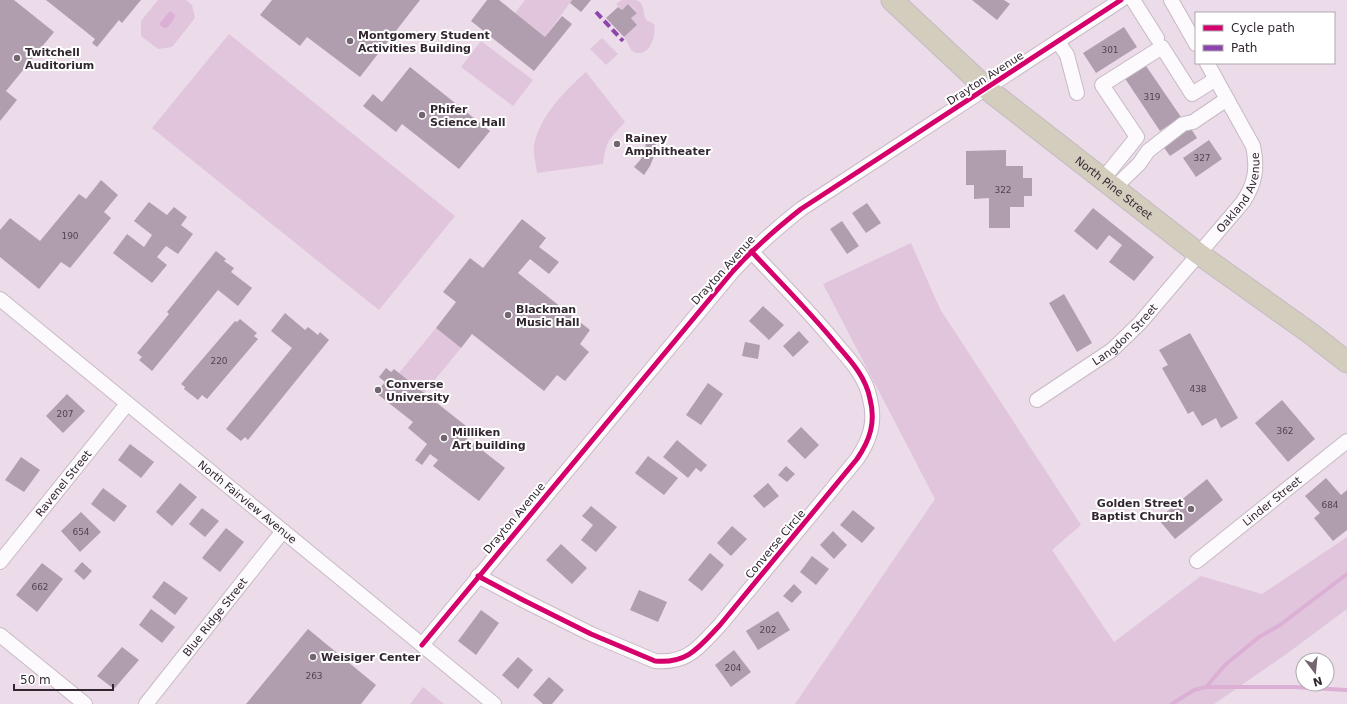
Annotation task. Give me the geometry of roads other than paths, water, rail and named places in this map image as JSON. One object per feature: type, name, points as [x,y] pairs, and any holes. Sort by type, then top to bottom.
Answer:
[{"type":"highway","name":"North Pine Street","points":[[892,0],[986,88],[1199,254],[1310,333],[1347,362]]},
{"type":"street","name":"Drayton Avenue","points":[[422,645],[728,277],[775,229],[801,209],[1121,0]]},
{"type":"street","points":[[1133,0],[1157,38]]},
{"type":"street","points":[[1171,0],[1195,42]]},
{"type":"street","points":[[1058,42],[1067,55],[1077,93]]},
{"type":"street","points":[[1109,183],[1137,138],[1102,85],[1162,47],[1192,94],[1216,79]]},
{"type":"street","name":"Oakland Avenue","points":[[1199,254],[1250,193],[1256,170],[1256,158],[1253,146],[1208,64]]},
{"type":"street","points":[[1109,183],[1139,164],[1148,151],[1183,124],[1193,122],[1227,99]]},
{"type":"street","name":"Converse Circle","points":[[478,576],[591,634],[655,661],[671,661],[687,656],[696,651],[720,626],[857,459],[866,446],[871,432],[872,415],[870,399],[865,383],[857,369],[814,317],[751,252]]},
{"type":"street","name":"Langdon Street","points":[[1037,400],[1112,350],[1140,324],[1199,254]]},
{"type":"street","name":"North Fairview Avenue","points":[[0,299],[494,704]]},
{"type":"street","name":"Ravenel Street","points":[[0,562],[127,404]]},
{"type":"street","name":"Linder Street","points":[[1197,562],[1347,442]]},
{"type":"street","name":"Blue Ridge Street","points":[[146,704],[283,531]]},
{"type":"street","points":[[0,635],[85,704]]},
{"type":"waterway","points":[[1206,687],[1225,665],[1259,637],[1280,625],[1347,574]]},
{"type":"waterway","points":[[1172,704],[1194,690],[1206,687],[1293,687],[1347,690]]},
{"type":"place","name":"Montgomery Student Activities Building","points":[[350,41]]},
{"type":"place","name":"Twitchell Auditorium","points":[[17,58]]},
{"type":"place","name":"Phifer Science Hall","points":[[422,115]]},
{"type":"place","name":"Rainey Amphitheater","points":[[617,144]]},
{"type":"place","name":"Blackman Music Hall","points":[[508,315]]},
{"type":"place","name":"Converse University","points":[[378,390]]},
{"type":"place","name":"Milliken Art building","points":[[444,438]]},
{"type":"place","name":"Golden Street Baptist Church","points":[[1191,509]]},
{"type":"place","name":"Weisiger Center","points":[[313,657]]}]
